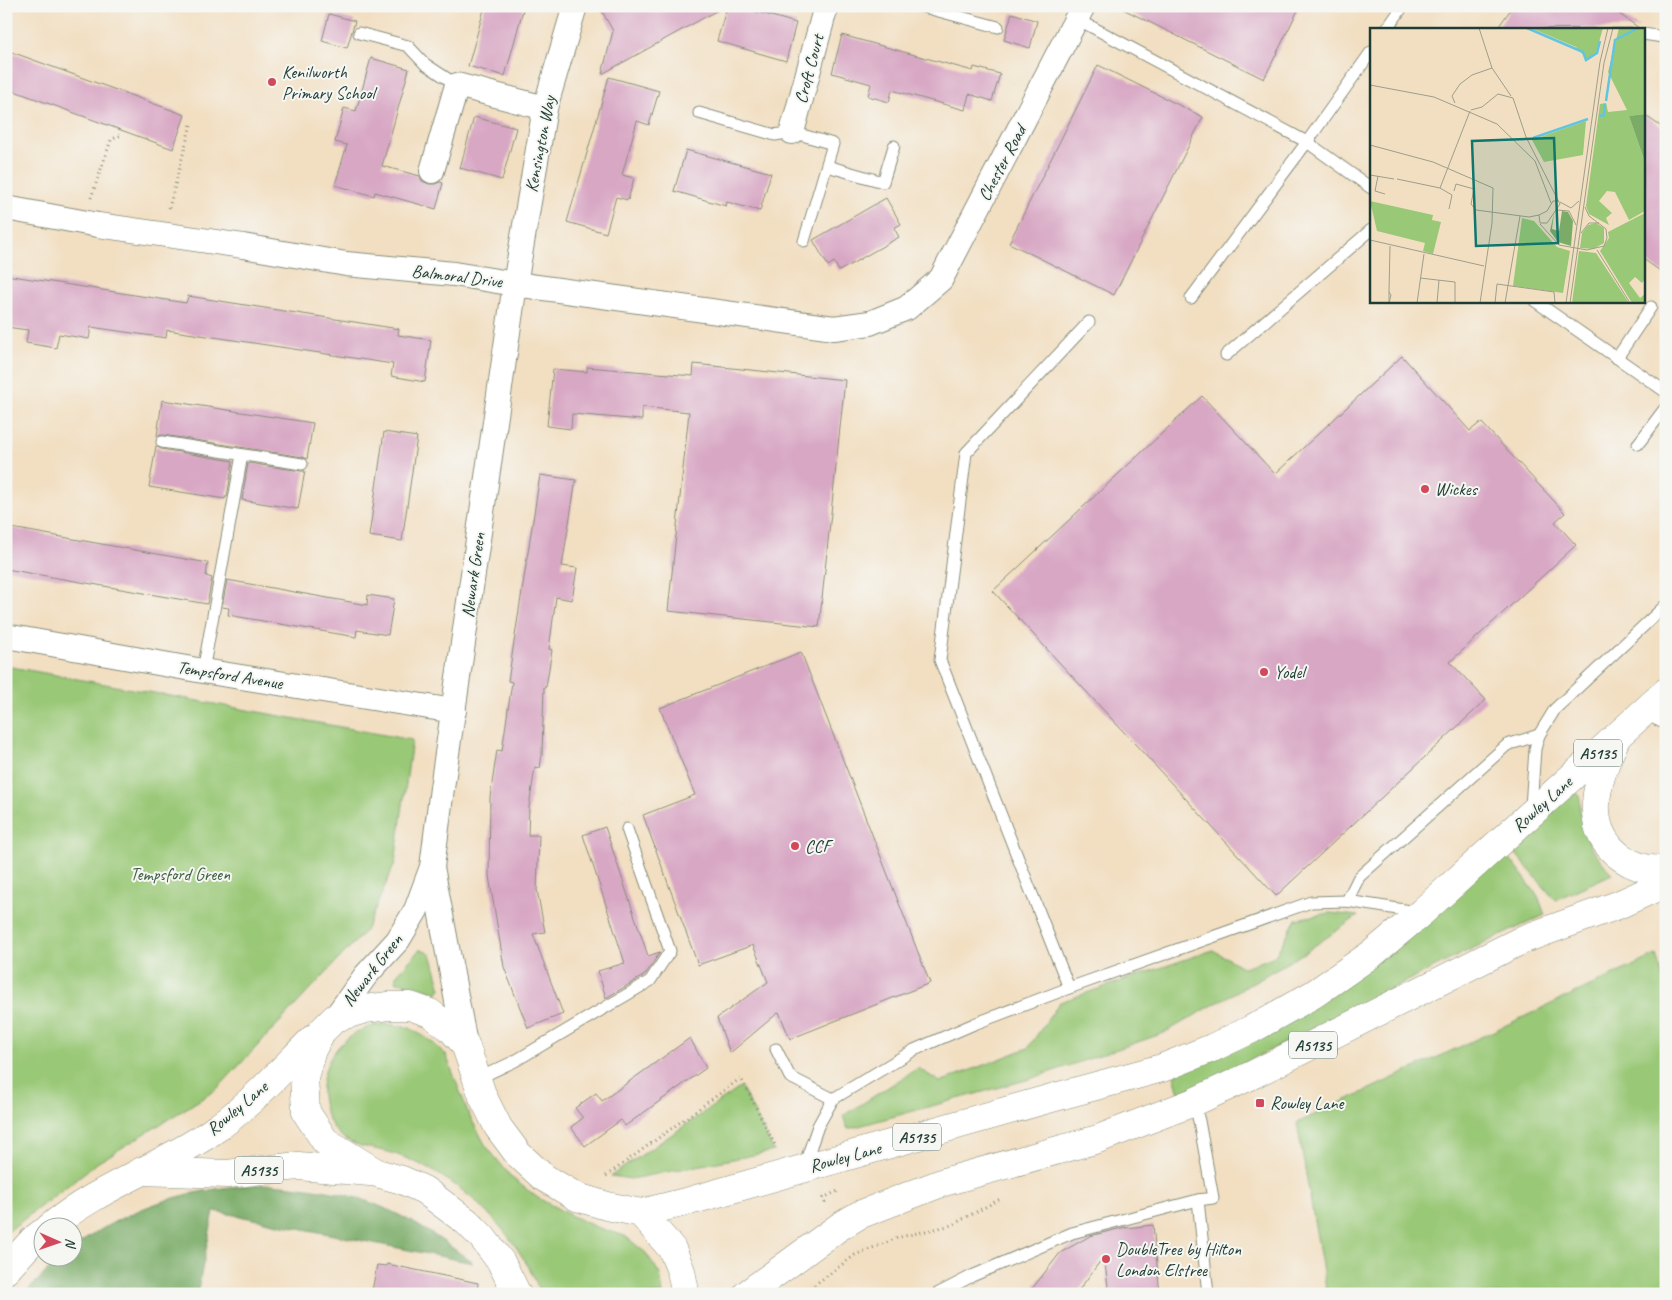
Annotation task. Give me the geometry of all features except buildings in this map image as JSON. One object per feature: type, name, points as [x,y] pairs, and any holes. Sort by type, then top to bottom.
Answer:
[{"type":"main road","name":"Rowley Lane","points":[[641,1213],[1162,1068],[1212,1048],[1252,1029],[1314,994],[1373,953],[1421,913],[1618,735],[1654,718],[1666,692]]},
{"type":"main road","name":"A5135","points":[[1618,735],[1602,768],[1596,794],[1597,826],[1611,850],[1632,865],[1657,870],[1666,869]]},
{"type":"main road","name":"A5135","points":[[747,1294],[839,1227],[859,1215],[944,1182],[1098,1139],[1194,1102],[1524,939],[1618,905],[1666,883]]},
{"type":"main road","points":[[517,1294],[501,1262],[467,1222],[424,1190],[402,1180],[376,1173],[325,1141],[306,1112],[304,1077],[312,1050],[329,1025],[365,1009],[410,1006],[430,1013],[450,1028],[464,1044],[483,1097],[498,1127],[518,1154],[543,1177],[577,1197],[641,1213],[672,1248],[681,1271],[684,1286],[683,1294]]},
{"type":"main road","name":"Rowley Lane","points":[[64,1218],[100,1193],[210,1133],[244,1106],[329,1025]]},
{"type":"main road","name":"Rowley Lane","points":[[142,1171],[227,1174],[298,1166],[376,1173]]},
{"type":"main road","points":[[6,1270],[32,1242]]},
{"type":"street","name":"Kensington Way","points":[[516,284],[545,108],[575,6]]},
{"type":"street","name":"Croft Court","points":[[792,132],[826,6]]},
{"type":"street","name":"Chester Road","points":[[907,308],[941,279],[1080,13]]},
{"type":"street","points":[[432,171],[456,85],[545,108]]},
{"type":"street","name":"Balmoral Drive","points":[[6,208],[98,225],[243,246],[346,264],[454,274],[834,328],[870,323],[907,308]]},
{"type":"street","name":"Newark Green","points":[[329,1025],[366,975],[398,940],[416,910],[432,867],[516,284]]},
{"type":"street","name":"Tempsford Avenue","points":[[6,636],[203,671],[454,711]]},
{"type":"street","name":"Newark Green","points":[[432,867],[464,1044]]},
{"type":"lane","points":[[920,6],[998,27]]},
{"type":"lane","points":[[1388,28],[1403,6]]},
{"type":"lane","points":[[1080,13],[1307,142],[1370,187]]},
{"type":"lane","points":[[359,32],[408,46],[425,64],[456,85]]},
{"type":"lane","points":[[1644,34],[1666,39]]},
{"type":"lane","points":[[1190,298],[1307,142],[1370,53]]},
{"type":"lane","points":[[699,113],[774,135],[792,132],[833,144],[804,241]]},
{"type":"lane","points":[[827,166],[883,182],[894,146]]},
{"type":"lane","points":[[1226,356],[1370,231]]},
{"type":"lane","points":[[1536,302],[1666,392]]},
{"type":"lane","points":[[1617,358],[1651,307]]},
{"type":"lane","points":[[1069,988],[940,660],[966,453],[1089,322]]},
{"type":"lane","points":[[1638,444],[1666,407]]},
{"type":"lane","points":[[162,442],[302,464]]},
{"type":"lane","points":[[203,671],[242,455]]},
{"type":"lane","points":[[1531,814],[1535,749],[1540,735],[1555,710],[1666,605]]},
{"type":"lane","points":[[1347,901],[1359,877],[1507,745],[1540,735]]},
{"type":"lane","points":[[477,1079],[515,1061],[650,982],[670,951],[627,829]]},
{"type":"lane","points":[[804,1168],[818,1126],[833,1099],[914,1050],[974,1024],[1310,902],[1347,901],[1421,913]]},
{"type":"lane","points":[[776,1049],[790,1078],[833,1099]]},
{"type":"lane","points":[[937,1294],[972,1276],[1072,1233],[1198,1200],[1213,1198],[1194,1102]]},
{"type":"lane","points":[[1198,1200],[1208,1294]]},
{"type":"path","points":[[169,208],[191,124]]},
{"type":"path","points":[[91,199],[111,140],[123,134]]},
{"type":"path","points":[[603,1178],[741,1078],[780,1154]]},
{"type":"path","points":[[802,1294],[854,1255],[900,1237],[952,1225],[1004,1197]]},
{"type":"green space","name":"Tempsford Green","points":[[6,666],[412,740],[395,863],[366,930],[216,1090],[97,1163],[6,1233]]},
{"type":"green space","points":[[1574,790],[1580,796],[1580,814],[1591,848],[1612,874],[1555,900],[1510,847]]},
{"type":"green space","points":[[1505,852],[1538,896],[1545,915],[1465,952],[1207,1082],[1179,1093],[1174,1075]]},
{"type":"green space","points":[[1330,913],[1358,916],[1304,953],[1164,1033],[1030,1079],[848,1129],[843,1116],[918,1068],[940,1082],[1028,1048],[1060,1002],[1213,950],[1244,968],[1275,956],[1296,919]]},
{"type":"green space","points":[[419,950],[427,951],[432,957],[441,989],[437,993],[395,980],[396,976]]},
{"type":"green space","points":[[1656,955],[1666,989],[1666,1294],[1327,1294],[1297,1123]]},
{"type":"green space","points":[[388,1024],[410,1028],[431,1041],[446,1055],[469,1115],[486,1146],[512,1178],[538,1198],[570,1215],[596,1227],[625,1236],[646,1253],[660,1274],[663,1294],[541,1294],[517,1248],[483,1208],[463,1191],[442,1176],[419,1164],[395,1154],[364,1147],[342,1137],[327,1116],[323,1101],[322,1086],[325,1070],[341,1044],[354,1034],[369,1027]]},
{"type":"green space","points":[[741,1087],[774,1151],[631,1179],[611,1176]]},
{"type":"green space","points":[[271,1184],[343,1194],[361,1199],[395,1213],[428,1231],[473,1263],[214,1211],[197,1294],[24,1294],[50,1268],[82,1268],[82,1242],[119,1219],[166,1200],[216,1189]]},
{"type":"place","name":"Kenilworth Primary School","points":[[272,82]]},
{"type":"place","name":"Wickes","points":[[1425,489]]},
{"type":"place","name":"Yodel","points":[[1264,672]]},
{"type":"place","name":"CCF","points":[[795,846]]},
{"type":"place","name":"Rowley Lane","points":[[1260,1103]]},
{"type":"place","name":"DoubleTree by Hilton London Elstree","points":[[1106,1259]]}]
